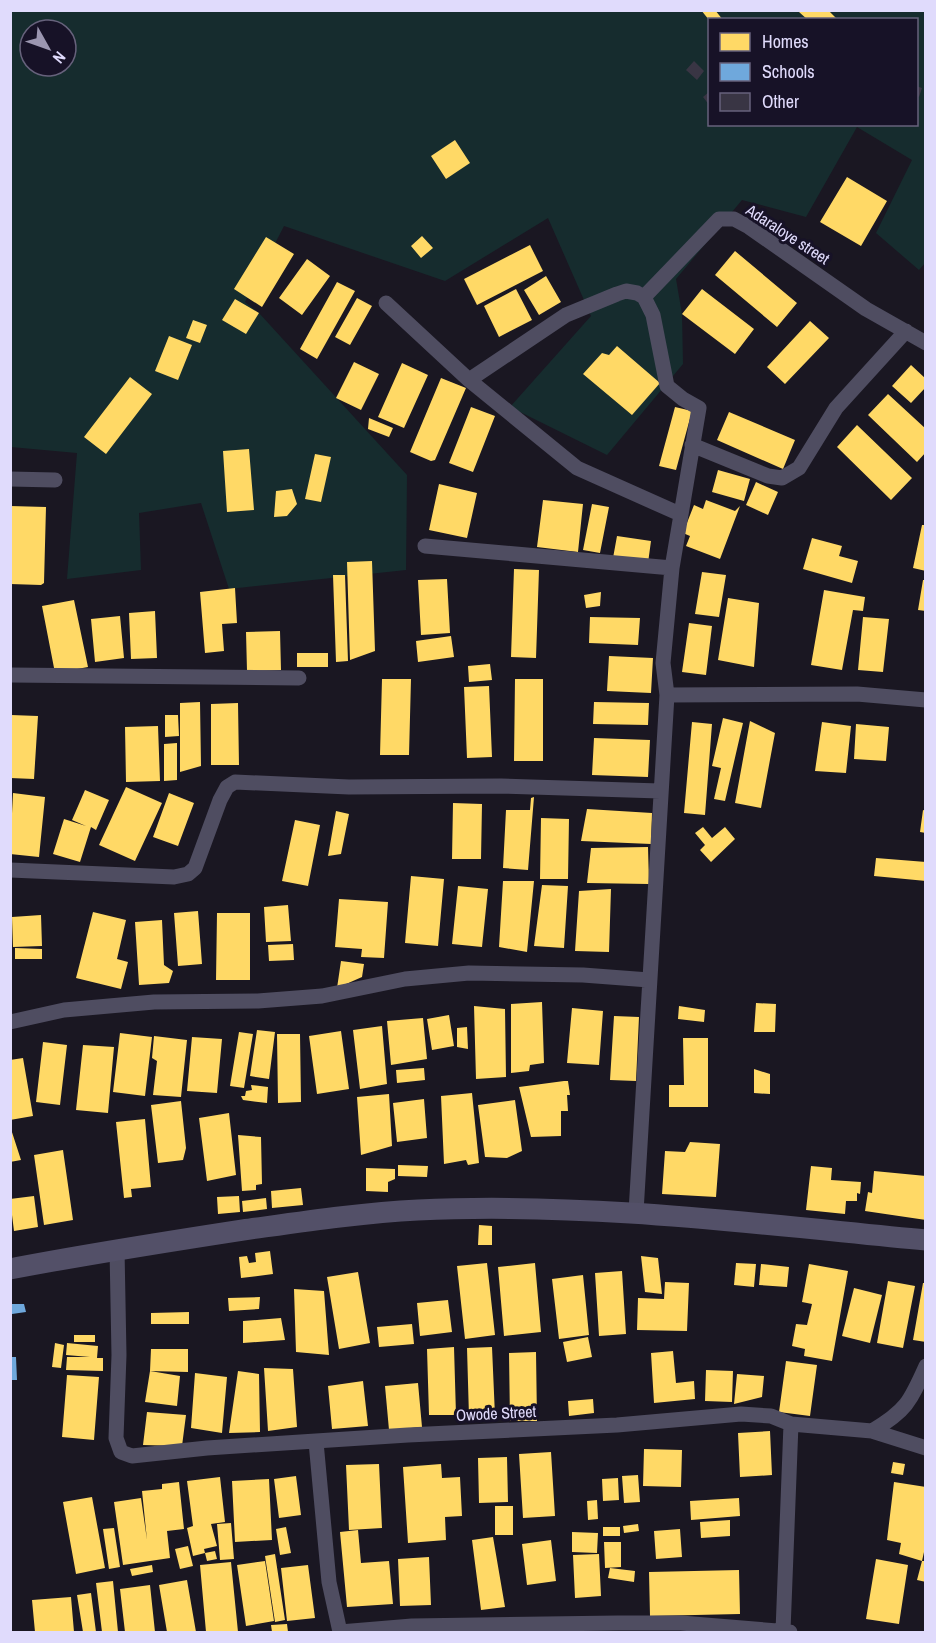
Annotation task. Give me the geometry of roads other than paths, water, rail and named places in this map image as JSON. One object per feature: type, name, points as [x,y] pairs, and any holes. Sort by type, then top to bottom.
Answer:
[{"type":"main road","points":[[10,1269],[117,1249],[293,1223],[417,1210],[520,1209],[636,1212],[926,1240]]},
{"type":"street","name":"Adaraloye street","points":[[644,297],[719,219],[734,219],[866,309],[926,343]]},
{"type":"street","points":[[469,380],[566,315],[626,291],[644,297],[653,315],[667,386],[699,408],[672,568],[663,663],[667,695],[636,1212]]},
{"type":"street","points":[[386,303],[469,380],[577,468],[680,514]]},
{"type":"street","points":[[692,445],[768,476],[782,478],[799,468],[836,408],[906,331]]},
{"type":"street","points":[[10,479],[55,480]]},
{"type":"street","points":[[425,546],[672,568]]},
{"type":"street","points":[[10,675],[299,678]]},
{"type":"street","points":[[667,695],[857,694],[926,700]]},
{"type":"street","points":[[10,870],[74,871],[152,877],[174,877],[188,874],[195,868],[220,800],[227,787],[235,782],[349,788],[501,786],[660,790]]},
{"type":"street","points":[[10,1022],[64,1010],[154,1002],[258,1001],[322,996],[405,979],[469,973],[583,975],[649,980]]},
{"type":"street","name":"Owode Street","points":[[117,1249],[119,1355],[116,1438],[121,1452],[132,1456],[207,1448],[616,1425],[741,1414],[771,1416],[791,1424],[872,1431],[926,1448]]},
{"type":"street","points":[[872,1431],[907,1406],[926,1366]]},
{"type":"street","points":[[316,1442],[329,1582],[340,1632],[412,1626],[681,1623],[786,1632],[791,1424]]}]
